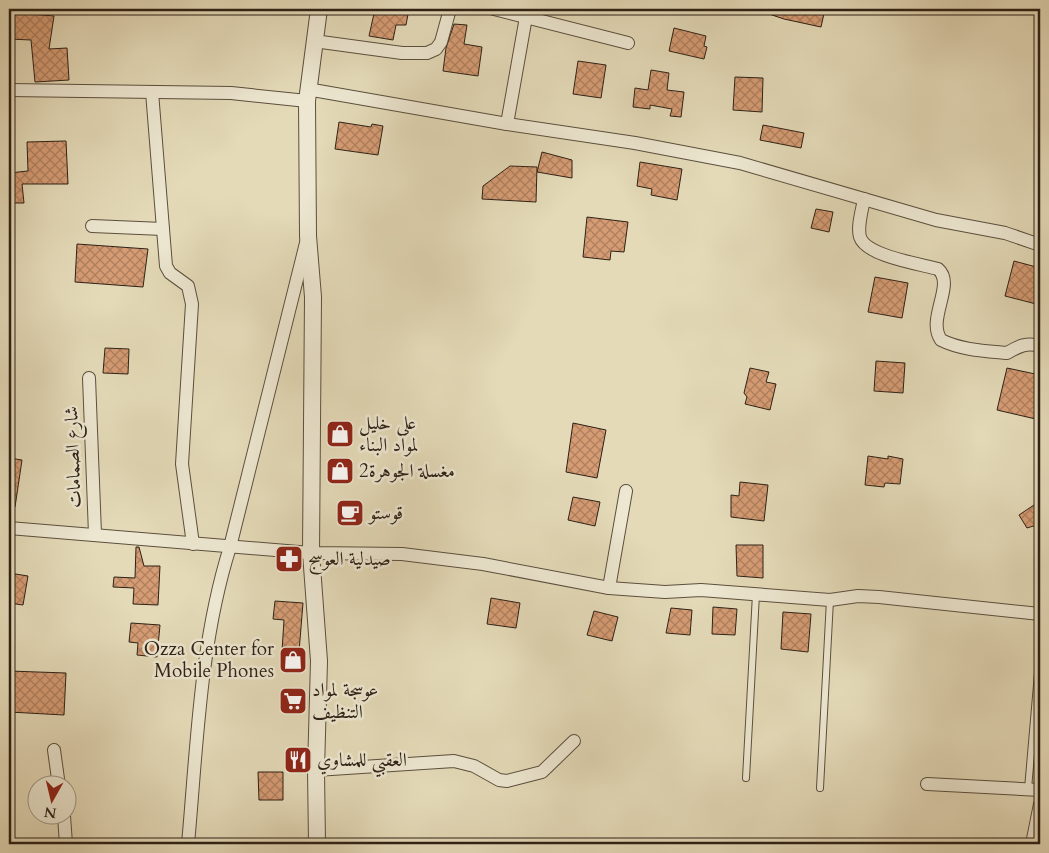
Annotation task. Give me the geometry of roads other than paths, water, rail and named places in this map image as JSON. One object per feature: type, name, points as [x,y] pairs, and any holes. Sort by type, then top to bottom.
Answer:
[{"type":"street","points":[[317,844],[316,770],[319,660],[311,553],[313,297],[308,236],[307,95],[319,9]]},
{"type":"street","points":[[314,41],[402,53],[426,53],[436,49],[441,42],[450,9]]},
{"type":"street","points":[[494,9],[628,43]]},
{"type":"street","points":[[507,124],[526,17]]},
{"type":"street","points":[[9,90],[231,94],[281,97],[307,95],[635,143],[740,162],[936,220],[1005,233],[1040,245]]},
{"type":"street","points":[[152,92],[166,266],[170,273],[188,286],[192,304],[182,464],[193,544]]},
{"type":"street","points":[[864,199],[859,227],[863,243],[869,248],[887,256],[938,269],[942,272],[944,284],[936,328],[941,340],[972,349],[1008,353],[1017,346],[1033,344],[1040,346]]},
{"type":"street","points":[[92,226],[163,229]]},
{"type":"street","points":[[188,844],[204,677],[221,576],[308,236]]},
{"type":"street","name":"شارع الصمامات","points":[[89,378],[95,534]]},
{"type":"street","points":[[610,588],[626,491]]},
{"type":"street","points":[[9,528],[311,553],[402,554],[483,564],[610,588],[665,592],[702,590],[830,600],[858,596],[879,597],[1040,614]]},
{"type":"street","points":[[316,770],[454,761],[474,766],[499,780],[508,781],[542,772],[574,741]]},
{"type":"street","points":[[54,750],[58,776]]},
{"type":"street","points":[[927,784],[1034,790]]},
{"type":"street","points":[[1032,844],[1040,804]]},
{"type":"street","points":[[65,826],[66,844]]},
{"type":"lane","points":[[746,778],[756,594]]},
{"type":"lane","points":[[820,788],[830,600]]},
{"type":"lane","points":[[1034,790],[1038,673]]},
{"type":"place","name":"علي خليل لمواد البناء","points":[[340,434]]},
{"type":"place","name":"مغسلة الجوهرة2","points":[[340,471]]},
{"type":"place","name":"قوستو","points":[[350,513]]},
{"type":"place","name":"صيدلية العوسج","points":[[289,559]]},
{"type":"place","name":"Ozza Center for Mobile Phones","points":[[293,660]]},
{"type":"place","name":"عوسجة لمواد التنظيف","points":[[293,701]]},
{"type":"place","name":"العقبي للمشاوي","points":[[298,760]]}]
